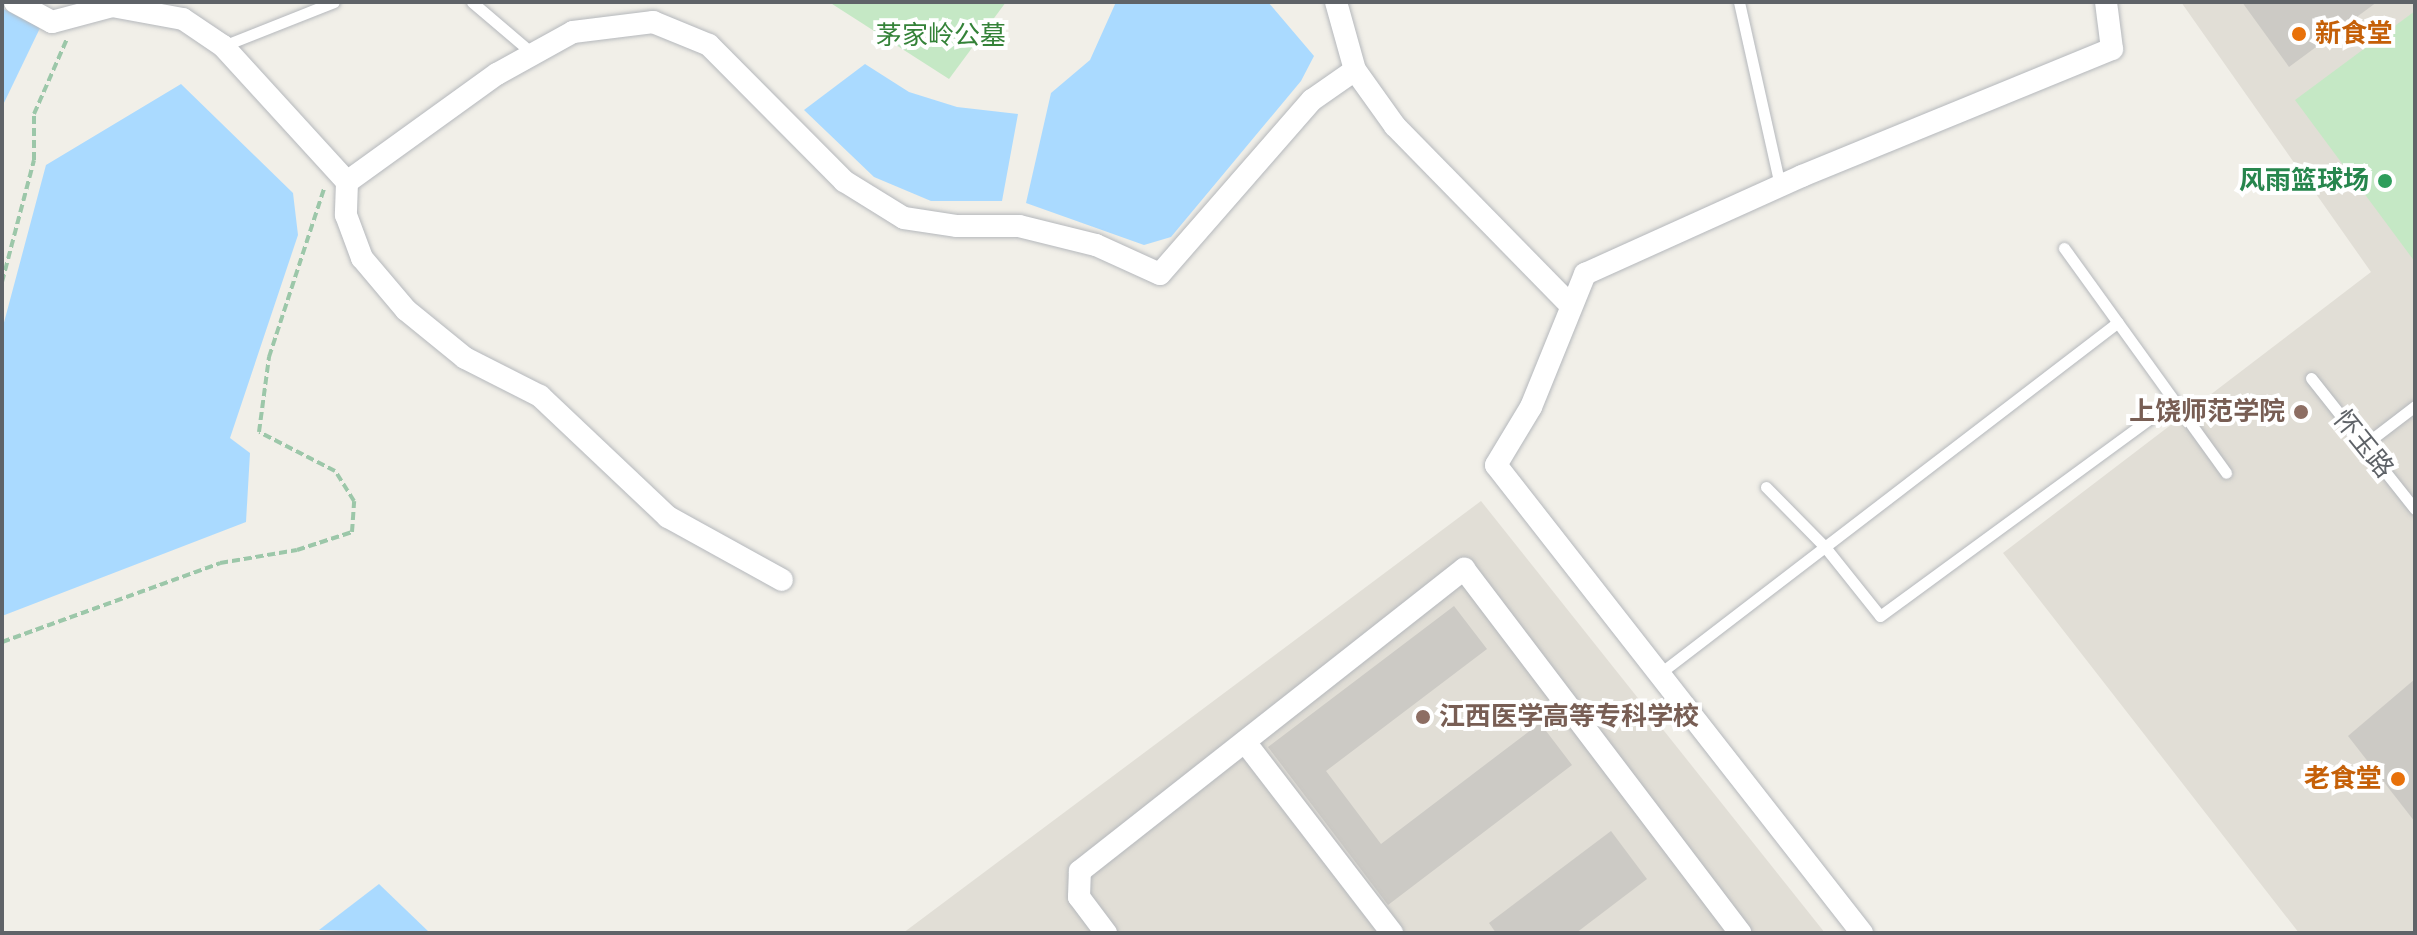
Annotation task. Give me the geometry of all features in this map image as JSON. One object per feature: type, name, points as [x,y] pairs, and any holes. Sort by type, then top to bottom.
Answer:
[{"type":"street","points":[[15,2],[52,22],[112,6],[183,19],[223,46],[342,176],[346,215],[362,258],[406,310],[465,358],[540,396],[668,517],[782,580]]},
{"type":"street","points":[[1336,2],[1355,70],[1395,126],[1570,305]]},
{"type":"street","points":[[1862,933],[1496,465],[1531,407],[1585,274],[1780,186],[2112,49],[2106,2]]},
{"type":"street","points":[[342,176],[497,74],[573,32],[653,22],[709,45],[844,181],[904,218],[1019,226],[1096,245],[1160,274],[1312,100],[1355,70]]},
{"type":"street","points":[[1106,933],[1079,897],[1080,871],[1464,569],[1740,933]]},
{"type":"street","points":[[1245,742],[1392,933]]},
{"type":"lane","points":[[223,46],[334,2]]},
{"type":"lane","points":[[472,2],[533,54]]},
{"type":"lane","points":[[1739,2],[1780,186]]},
{"type":"lane","points":[[2064,248],[2226,473]]},
{"type":"lane","points":[[1659,674],[2118,322]]},
{"type":"lane","name":"怀玉路","points":[[2311,378],[2415,509]]},
{"type":"lane","points":[[1766,487],[1825,547],[1880,616],[2174,401]]},
{"type":"lane","points":[[2364,445],[2415,406]]},
{"type":"path","points":[[2,282],[34,160],[34,114],[75,16]]},
{"type":"path","points":[[2,642],[220,563],[267,551],[297,550],[352,532],[354,501],[335,471],[259,432],[269,357],[291,281],[318,198],[342,176]]},
{"type":"shaded area","name":"上饶师范学院","points":[[2181,2],[2415,2],[2415,933],[2299,933],[2003,553],[2371,272]]},
{"type":"shaded area","name":"江西医学高等专科学校","points":[[1481,501],[1825,933],[903,933]]},
{"type":"green space","name":"茅家岭公墓","points":[[829,2],[1006,2],[949,79]]},
{"type":"green space","name":"风雨篮球场","points":[[2415,11],[2415,262],[2295,100]]},
{"type":"water","points":[[1116,2],[1268,2],[1314,56],[1301,81],[1171,237],[1144,245],[1026,203],[1051,93],[1090,60]]},
{"type":"water","points":[[2,8],[40,28],[2,107]]},
{"type":"water","points":[[865,64],[909,92],[957,107],[1018,114],[1002,201],[931,201],[874,177],[804,110]]},
{"type":"water","points":[[181,84],[293,193],[298,235],[230,438],[250,453],[246,522],[2,616],[2,330],[46,165]]},
{"type":"water","points":[[379,884],[430,933],[319,930]]},
{"type":"building","name":"新食堂","points":[[2242,2],[2377,2],[2289,67]]},
{"type":"building","points":[[1454,606],[1487,649],[1326,771],[1381,844],[1540,723],[1572,765],[1388,905],[1268,747]]},
{"type":"building","name":"老食堂","points":[[2415,679],[2415,822],[2348,736]]},
{"type":"building","points":[[1611,831],[1647,879],[1576,933],[1496,933],[1489,923]]},
{"type":"place","name":"新食堂","points":[[2299,34]]},
{"type":"place","name":"风雨篮球场","points":[[2385,181]]},
{"type":"place","name":"上饶师范学院","points":[[2301,412]]},
{"type":"place","name":"江西医学高等专科学校","points":[[1423,717]]},
{"type":"place","name":"老食堂","points":[[2398,779]]}]
